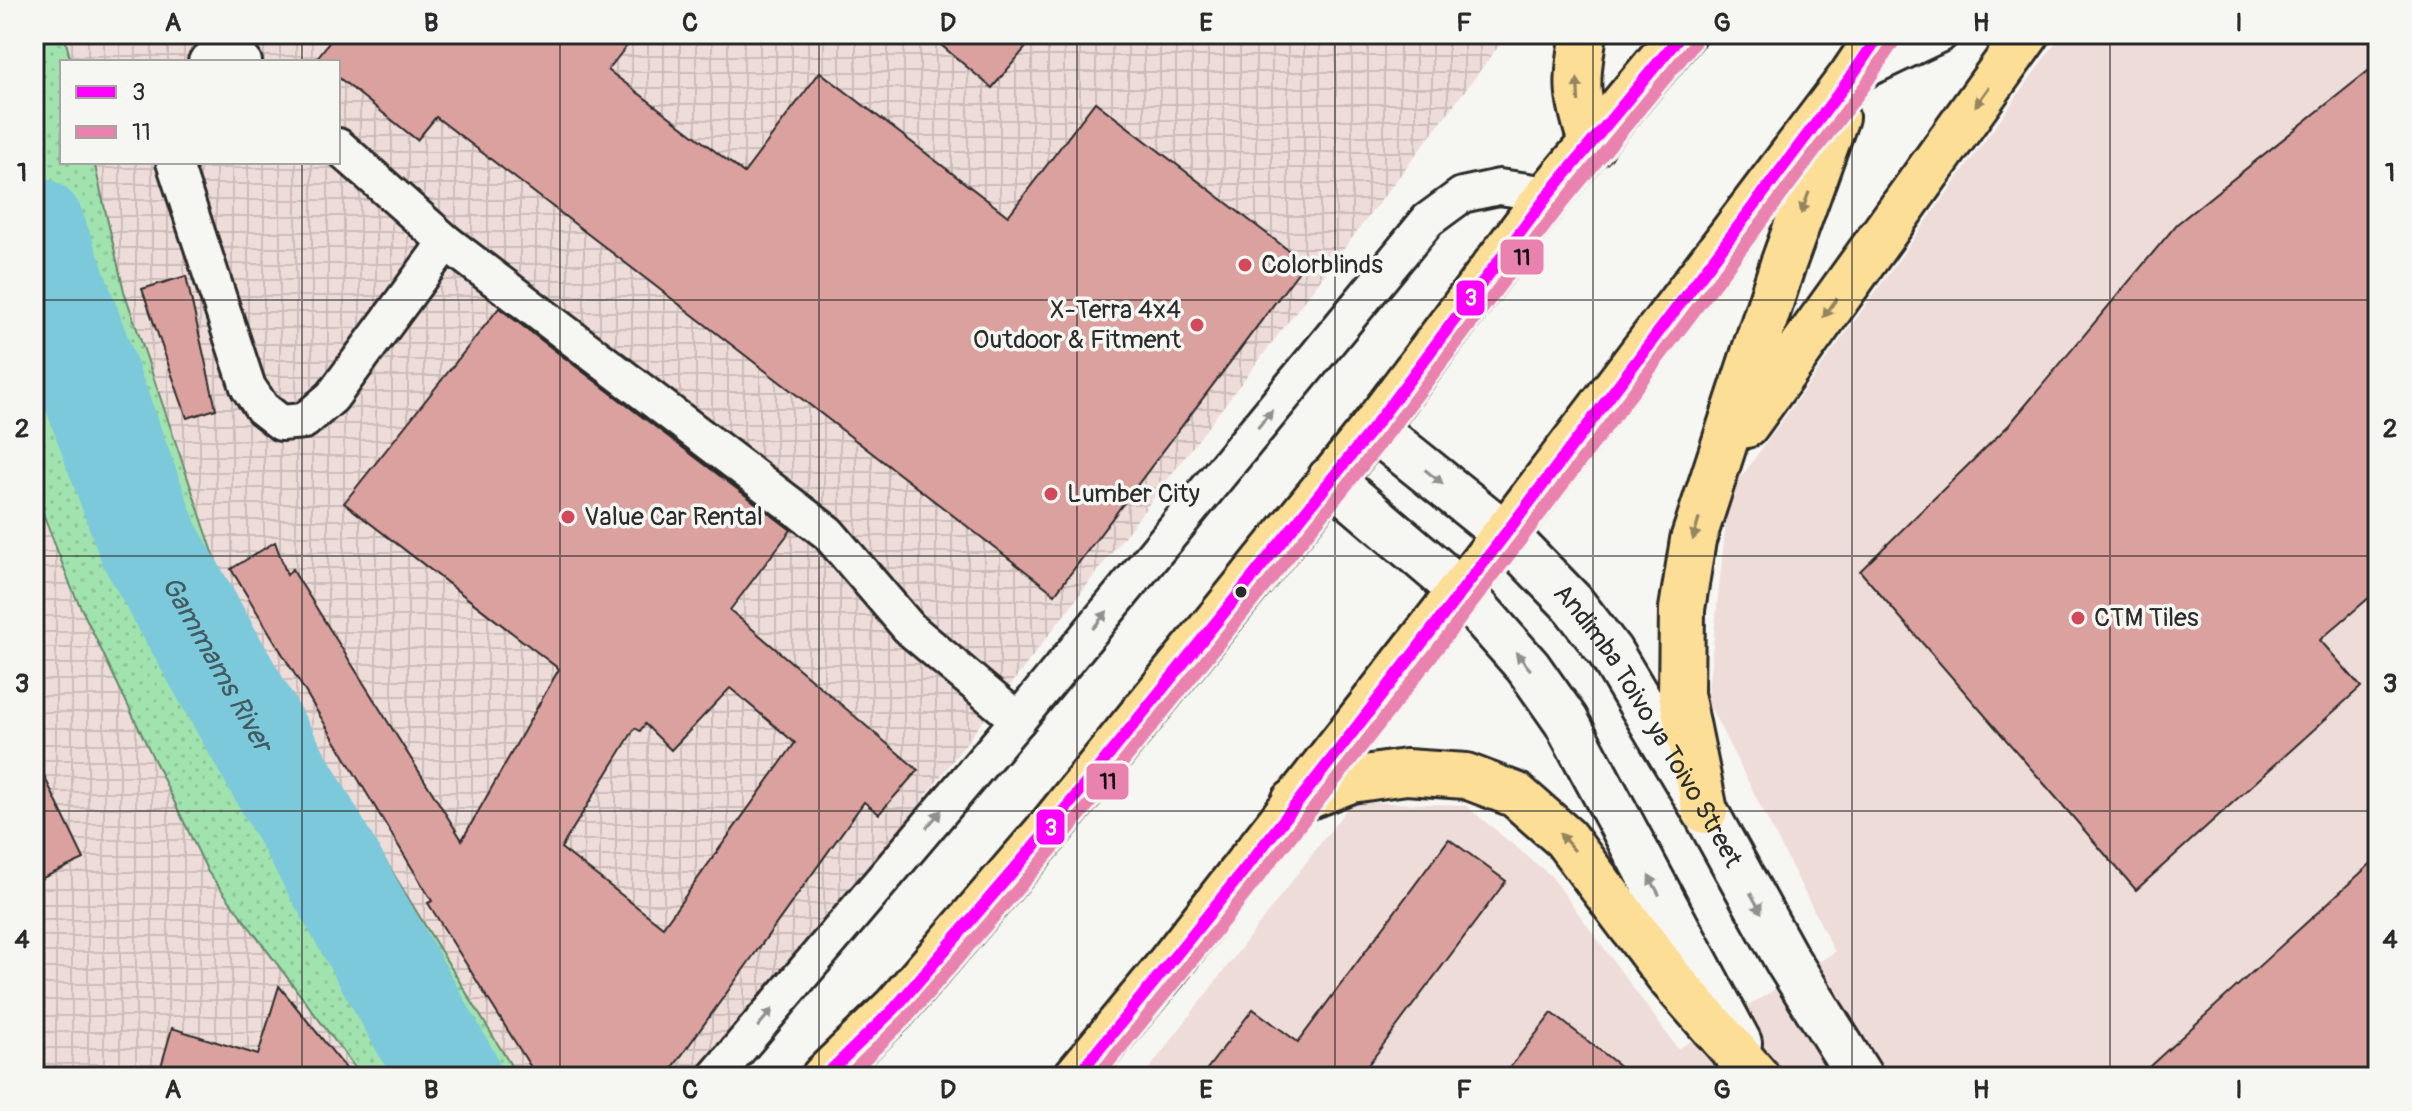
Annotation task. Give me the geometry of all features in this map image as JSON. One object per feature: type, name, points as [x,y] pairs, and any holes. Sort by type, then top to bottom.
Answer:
[{"type":"main road","points":[[1584,34],[1577,74],[1578,103],[1592,145]]},
{"type":"main road","points":[[824,1077],[895,1008],[1040,840],[1373,428],[1549,194],[1682,34]]},
{"type":"main road","points":[[1076,1077],[1164,971],[1505,534],[1851,77],[1880,34]]},
{"type":"main road","points":[[1714,470],[2027,34]]},
{"type":"main road","points":[[1705,811],[1681,694],[1682,609],[1693,540],[1782,267],[1851,77]]},
{"type":"main road","points":[[1293,802],[1351,780],[1406,772],[1466,776],[1516,795],[1565,838],[1671,979],[1757,1077]]},
{"type":"street","name":"Andimba Toivo ya Toivo Street","points":[[1373,428],[1505,534],[1572,603],[1610,652],[1705,811],[1787,960],[1860,1077]]},
{"type":"street","points":[[1330,479],[1460,590],[1528,667],[1566,721],[1757,1077]]},
{"type":"lane","points":[[1851,77],[1941,34]]},
{"type":"lane","points":[[209,60],[219,52],[239,60]]},
{"type":"lane","points":[[340,148],[446,242],[828,533],[910,629],[1018,720]]},
{"type":"lane","points":[[175,164],[248,387],[262,408],[281,423],[304,421],[332,397],[446,242]]},
{"type":"lane","points":[[715,1077],[1018,720],[1428,220],[1462,195],[1499,187],[1549,194]]},
{"type":"shaded area","points":[[64,34],[1508,34],[711,1077],[518,1077],[234,614],[124,291],[94,164],[340,164],[340,60],[70,60]]},
{"type":"shaded area","points":[[2062,34],[2378,34],[2378,1077],[1143,1077],[1352,802],[1465,805],[1551,876],[1678,1049],[1835,952],[1707,701],[1729,494]]},
{"type":"shaded area","points":[[34,490],[72,589],[208,872],[362,1077],[34,1077]]},
{"type":"green space","points":[[34,34],[64,34],[70,60],[60,60],[60,164],[94,164],[124,291],[234,614],[518,1077],[362,1077],[208,872],[72,589],[34,490]]},
{"type":"building","points":[[336,34],[636,34],[608,70],[744,173],[820,72],[1008,216],[1095,102],[1305,263],[1055,594],[436,117],[417,140],[340,79],[340,60],[316,59]]},
{"type":"building","points":[[928,34],[1037,34],[992,88]]},
{"type":"building","points":[[2378,63],[2378,590],[2320,640],[2361,687],[2136,890],[1860,571],[2009,425],[2177,224]]},
{"type":"building","points":[[186,276],[216,409],[187,418],[142,289]]},
{"type":"building","points":[[499,308],[791,530],[730,610],[918,770],[879,814],[864,802],[666,1077],[537,1077],[428,903],[432,901],[231,569],[275,542],[287,575],[292,569],[462,840],[559,669],[344,503]],"holes":[[[730,688],[795,743],[663,927],[561,848],[635,728],[640,731],[645,724],[671,750]]]},
{"type":"building","points":[[34,755],[84,859],[34,882]]},
{"type":"building","points":[[1449,839],[1506,881],[1359,1077],[1201,1077],[1253,1009],[1298,1042]]},
{"type":"building","points":[[2378,857],[2378,1077],[2138,1077]]},
{"type":"building","points":[[279,986],[353,1077],[158,1077],[172,1028],[258,1055]]},
{"type":"building","points":[[1552,1013],[1634,1077],[1503,1077]]},
{"type":"waterway","name":"Gammams River","points":[[34,228],[149,544],[450,1077]]},
{"type":"transit line","name":"3","points":[[824,1077],[895,1008],[1050,828],[1373,428],[1549,194],[1682,34]]},
{"type":"transit line","name":"3","points":[[1076,1077],[1275,831],[1469,582],[1851,77],[1880,34]]},
{"type":"transit line","name":"11","points":[[1097,1077],[1294,834],[1486,586],[1864,87],[1893,43]]},
{"type":"transit line","name":"11","points":[[847,1077],[907,1018],[1062,838],[1385,438],[1562,204],[1694,44]]},
{"type":"place","name":"Colorblinds","points":[[1245,265]]},
{"type":"place","name":"X-Terra 4x4 Outdoor & Fitment","points":[[1197,325]]},
{"type":"place","name":"Lumber City","points":[[1051,494]]},
{"type":"place","name":"Value Car Rental","points":[[568,517]]},
{"type":"place","name":"CTM Tiles","points":[[2078,618]]}]
